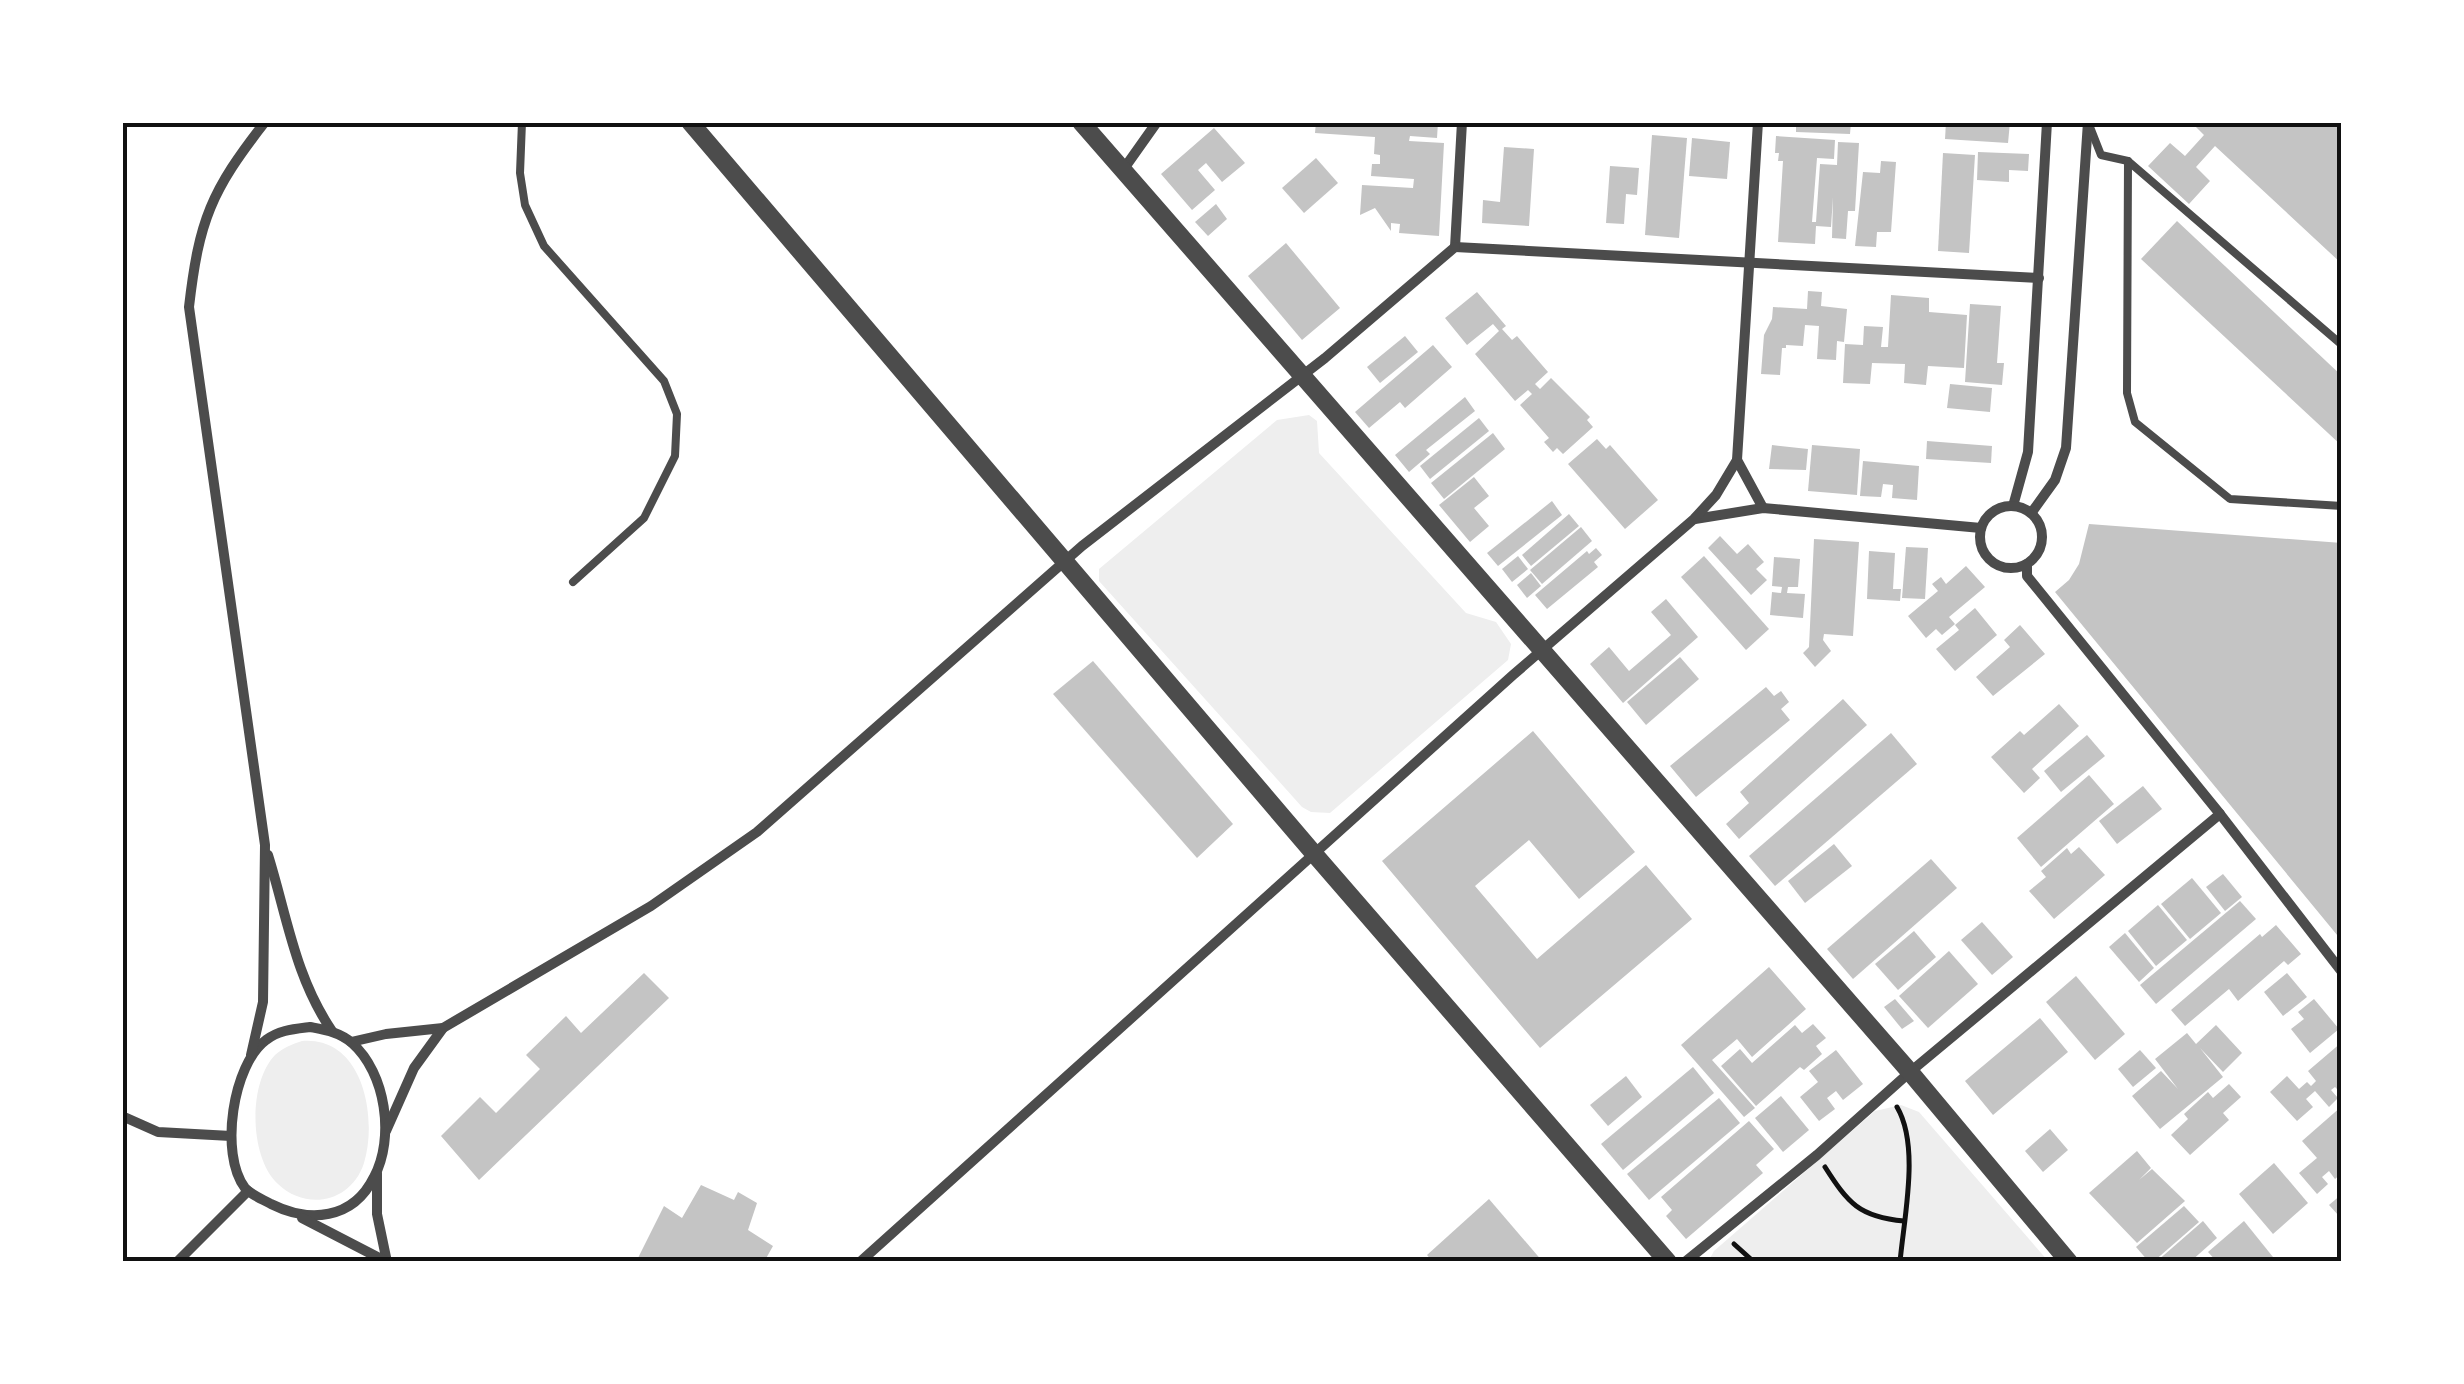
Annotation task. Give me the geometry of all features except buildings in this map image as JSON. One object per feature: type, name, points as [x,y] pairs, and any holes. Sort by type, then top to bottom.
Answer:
[{"type":"street","points":[[265,122],[232,165],[207,210],[195,253],[189,307],[265,845],[263,1002],[252,1054],[239,1084],[230,1136],[240,1179],[248,1192],[387,1262],[378,1214],[377,1172],[386,1131],[414,1068],[443,1028],[651,906],[757,832],[1065,561],[1303,374],[1455,247],[2039,278]]},
{"type":"street","points":[[690,122],[1668,1262]]},
{"type":"street","points":[[1081,122],[1910,1072],[2069,1262]]},
{"type":"street","points":[[1123,170],[1157,122]]},
{"type":"street","points":[[1455,247],[1462,122]]},
{"type":"street","points":[[860,1262],[1540,652],[1694,519],[1716,495],[1737,460],[1758,122]]},
{"type":"street","points":[[2012,506],[2028,452],[2046,122]]},
{"type":"street","points":[[2032,512],[2054,480],[2066,448],[2088,122]]},
{"type":"street","points":[[1737,460],[1763,508]]},
{"type":"street","points":[[2012,506],[2032,512],[2042,536],[2035,557],[2027,564],[2006,568],[1988,558],[1982,549],[1981,528],[1994,511],[2012,506]]},
{"type":"street","points":[[1694,519],[1763,508],[1981,528]]},
{"type":"street","points":[[2027,564],[2027,576],[2342,972]]},
{"type":"street","points":[[1686,1262],[2220,814]]},
{"type":"street","points":[[265,845],[298,966],[312,1002],[332,1031]]},
{"type":"street","points":[[252,1054],[267,1040],[287,1030],[310,1027],[332,1031],[351,1042],[368,1062],[379,1092],[386,1131]]},
{"type":"street","points":[[351,1042],[443,1028]]},
{"type":"street","points":[[122,1116],[158,1132],[230,1136]]},
{"type":"street","points":[[297,1215],[316,1217],[343,1209],[368,1190],[377,1172]]},
{"type":"street","points":[[177,1262],[248,1192]]},
{"type":"lane","points":[[522,122],[520,173],[525,205],[544,246],[664,381],[677,414],[675,456],[644,518],[573,582]]},
{"type":"lane","points":[[2088,122],[2102,155],[2128,161],[2342,345]]},
{"type":"lane","points":[[2128,161],[2127,393],[2136,422],[2230,499],[2342,506]]},
{"type":"path","points":[[1888,1092],[1905,1122],[1909,1153],[1900,1262]]},
{"type":"path","points":[[1816,1155],[1843,1196],[1863,1212],[1904,1221]]},
{"type":"path","points":[[1722,1234],[1754,1262]]},
{"type":"shaded area","points":[[1309,415],[1317,421],[1319,453],[1466,613],[1496,622],[1511,644],[1508,660],[1330,813],[1311,812],[1302,807],[1099,581],[1099,569],[1277,420]]},
{"type":"shaded area","points":[[302,1041],[323,1043],[339,1051],[352,1065],[367,1103],[368,1144],[364,1163],[349,1187],[327,1199],[301,1198],[278,1184],[268,1172],[257,1139],[256,1101],[266,1067],[275,1055]]},
{"type":"shaded area","points":[[1901,1105],[1919,1112],[2048,1261],[1708,1262],[1714,1251],[1875,1111]]}]
